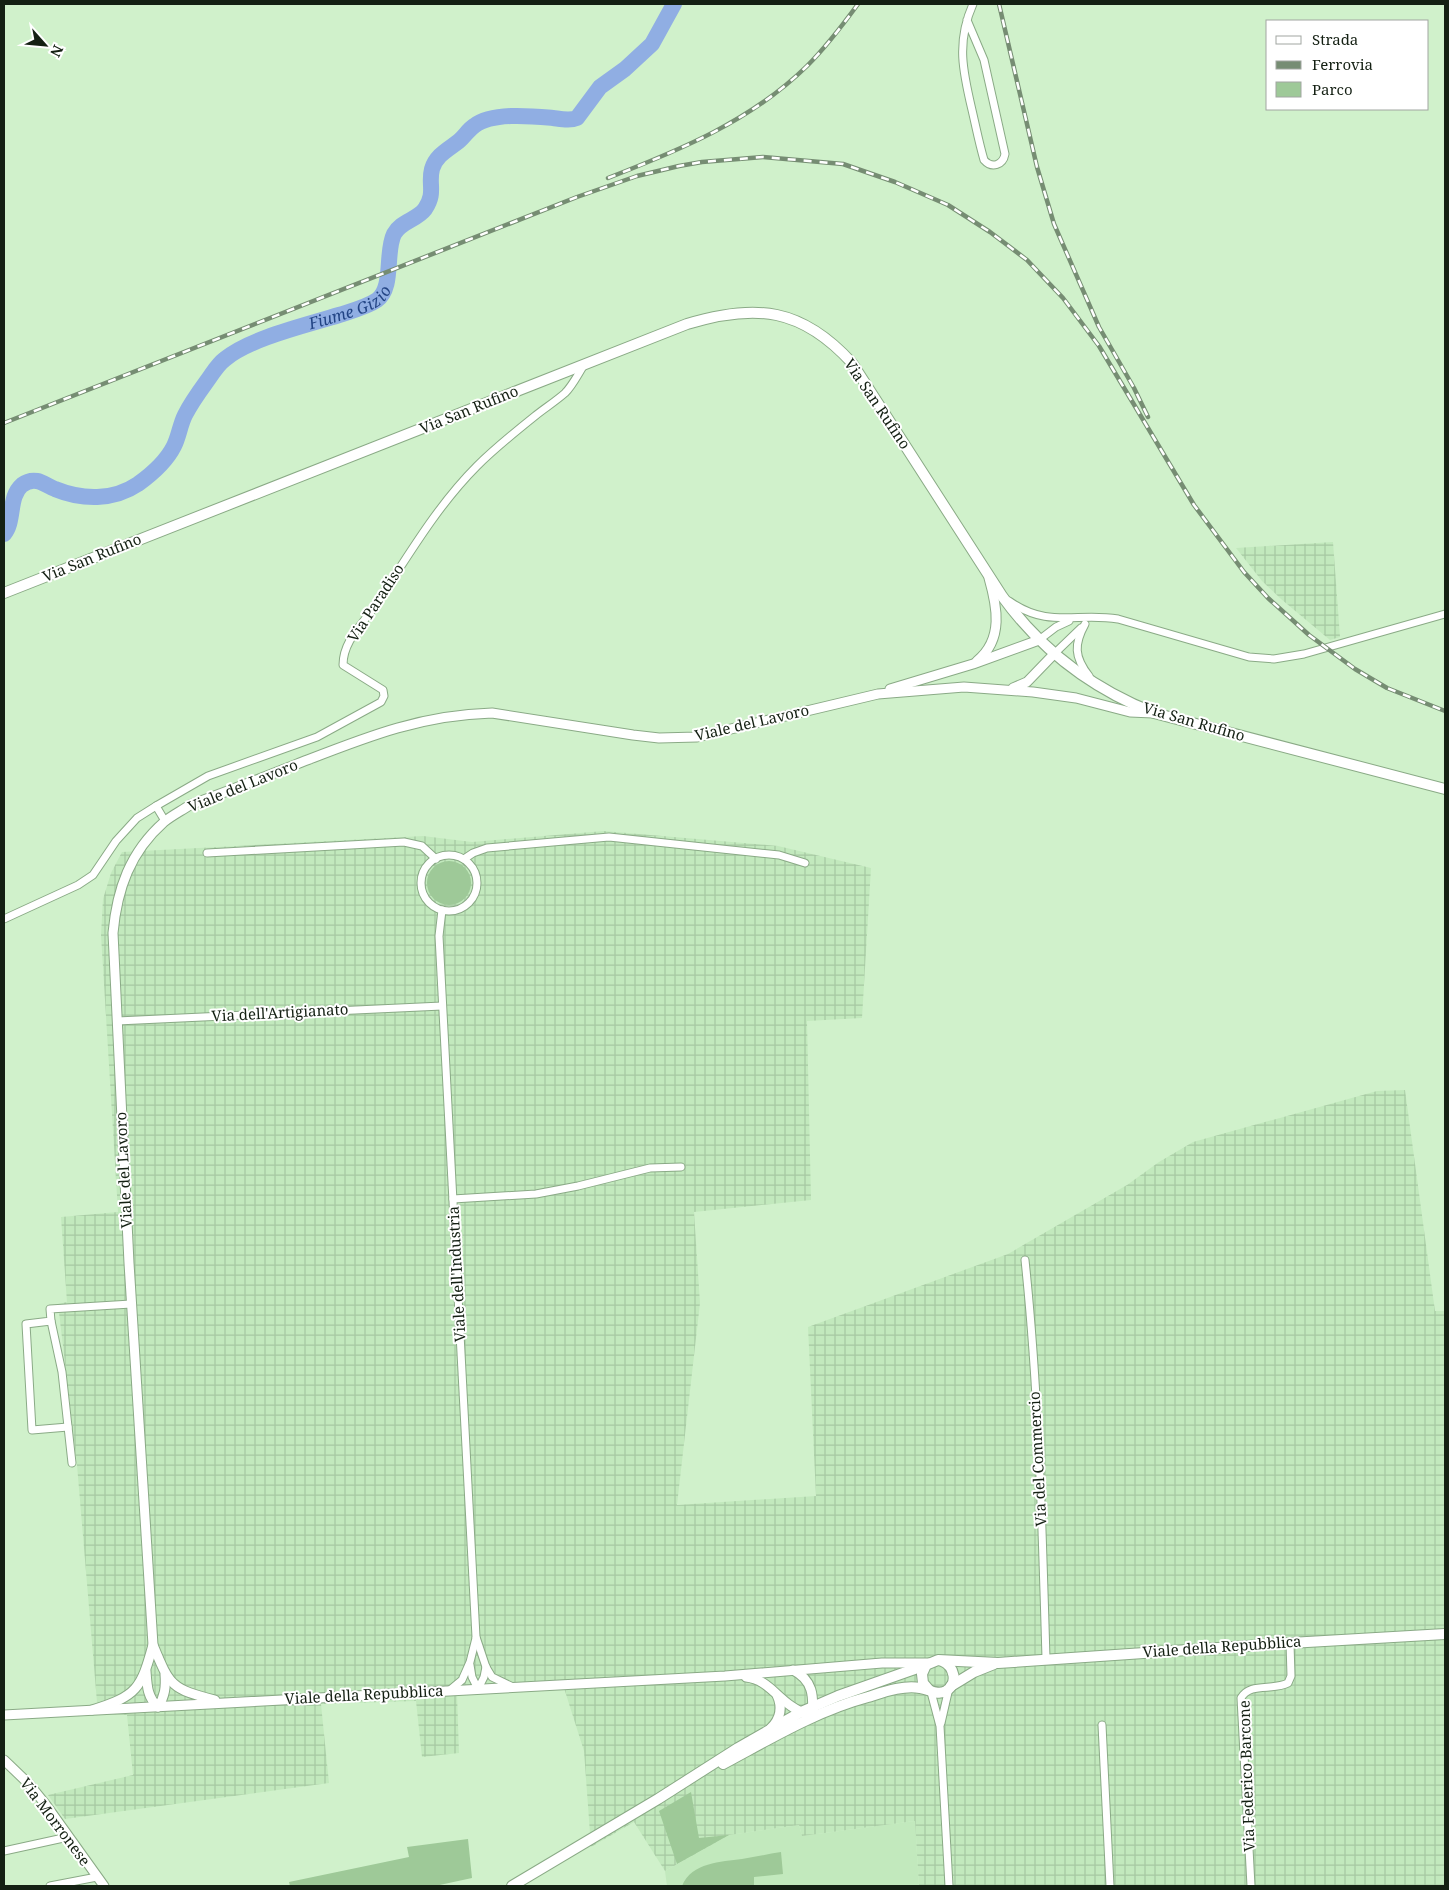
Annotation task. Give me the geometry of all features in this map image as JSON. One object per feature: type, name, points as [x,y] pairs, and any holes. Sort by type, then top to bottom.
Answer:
[{"type":"main road","name":"Via San Rufino","points":[[4,593],[687,324],[728,313],[745,311],[764,313],[785,316],[802,323],[822,334],[839,348],[852,363],[1002,596],[1039,640],[1077,672],[1130,703],[1154,713],[1445,789]]},
{"type":"main road","name":"Viale della Repubblica","points":[[942,1661],[998,1663],[1046,1658],[1445,1634]]},
{"type":"main road","points":[[512,1886],[658,1799],[813,1712],[838,1696],[928,1664],[942,1661],[947,1663],[953,1671],[953,1682],[950,1687],[942,1692],[909,1687],[813,1712],[801,1712],[738,1748],[658,1799]]},
{"type":"main road","name":"Viale della Repubblica","points":[[950,1687],[974,1672],[998,1663]]},
{"type":"main road","points":[[928,1664],[923,1669],[922,1678],[925,1687],[930,1691]]},
{"type":"street","points":[[967,20],[984,60],[1005,154],[1004,160],[993,166],[984,160],[963,74],[962,52],[967,20],[973,4]]},
{"type":"street","name":"Via Paradiso","points":[[4,919],[78,885],[93,875],[116,841],[137,818],[208,776],[317,737],[382,702],[383,690],[343,665],[343,658],[356,631],[374,608],[402,562],[453,492],[505,440],[565,392],[576,379],[584,364]]},
{"type":"street","points":[[973,664],[986,651],[995,632],[997,622],[995,600],[988,575]]},
{"type":"street","points":[[1002,596],[1015,605],[1039,616],[1062,619],[1098,616],[1118,619],[1249,658],[1262,660],[1304,654],[1445,614]]},
{"type":"street","points":[[1054,654],[1085,624],[1098,616]]},
{"type":"street","points":[[1039,640],[1064,622],[1079,618]]},
{"type":"street","points":[[1085,624],[1078,638],[1077,651],[1083,668],[1095,684]]},
{"type":"street","name":"Viale del Lavoro","points":[[878,694],[900,685],[973,664],[1039,640]]},
{"type":"street","name":"Viale del Lavoro","points":[[1007,690],[1027,682],[1054,654]]},
{"type":"street","name":"Viale del Lavoro","points":[[153,1645],[131,1304],[114,933],[115,910],[121,887],[132,861],[148,838],[165,822],[190,805],[373,734],[413,723],[465,714],[492,713],[659,738],[697,737],[878,694],[946,687],[1007,690],[1076,698],[1130,712],[1154,713]]},
{"type":"street","points":[[156,806],[165,822]]},
{"type":"street","points":[[464,859],[473,853],[487,848],[609,837],[779,855],[804,863]]},
{"type":"street","points":[[207,853],[404,842],[422,846],[436,859]]},
{"type":"street","points":[[447,855],[464,859],[474,869],[476,875],[477,888],[472,900],[461,908],[448,911],[430,904],[426,899],[422,886],[423,874],[426,868],[436,859],[447,855]]},
{"type":"street","name":"Viale dell'Industria","points":[[442,910],[438,936],[476,1637],[486,1667]]},
{"type":"street","name":"Via dell'Artigianato","points":[[117,1021],[442,1006]]},
{"type":"street","points":[[453,1199],[536,1194],[578,1186],[650,1168],[681,1168]]},
{"type":"street","name":"Via del Commercio","points":[[1026,1260],[1040,1482],[1046,1658]]},
{"type":"street","points":[[72,1463],[62,1372],[50,1309],[131,1304]]},
{"type":"street","points":[[51,1322],[26,1324],[32,1430],[68,1427]]},
{"type":"street","name":"Viale dell'Industria","points":[[450,1690],[462,1680],[470,1662],[476,1637]]},
{"type":"street","name":"Via Federico Barcone","points":[[1251,1886],[1241,1698],[1244,1692],[1250,1689],[1274,1687],[1288,1683],[1291,1676],[1290,1643]]},
{"type":"street","points":[[92,1710],[123,1700],[136,1689],[146,1670],[153,1645]]},
{"type":"street","points":[[153,1645],[165,1673],[173,1685],[190,1694],[224,1702]]},
{"type":"street","name":"Viale dell'Industria","points":[[470,1662],[472,1677],[478,1689]]},
{"type":"street","name":"Viale della Repubblica","points":[[5,1716],[224,1702],[725,1676],[882,1663],[928,1664]]},
{"type":"street","points":[[486,1667],[492,1677],[514,1687]]},
{"type":"street","points":[[478,1689],[484,1677],[486,1667]]},
{"type":"street","points":[[792,1669],[802,1674],[812,1689],[814,1698],[813,1712]]},
{"type":"street","points":[[146,1670],[147,1688],[151,1701],[158,1707],[165,1693],[165,1673]]},
{"type":"street","name":"Viale della Repubblica","points":[[725,1676],[758,1680],[801,1712]]},
{"type":"street","points":[[940,1726],[950,1687]]},
{"type":"street","points":[[769,1730],[776,1723],[781,1710],[779,1698],[775,1691]]},
{"type":"street","points":[[930,1691],[940,1726],[949,1886]]},
{"type":"street","points":[[1102,1725],[1110,1886]]},
{"type":"street","name":"Via Morronese","points":[[4,1760],[29,1784],[104,1886]]},
{"type":"street","points":[[4,1851],[68,1837]]},
{"type":"street","points":[[50,1886],[97,1877]]},
{"type":"shaded area","points":[[1333,542],[1340,637],[1330,640],[1262,581],[1236,548]]},
{"type":"shaded area","points":[[604,831],[778,846],[871,868],[862,1018],[807,1021],[811,1200],[694,1212],[700,1303],[677,1505],[816,1496],[808,1327],[1008,1254],[1127,1185],[1159,1162],[1193,1142],[1377,1091],[1405,1090],[1435,1311],[1445,1311],[1445,1886],[919,1886],[915,1821],[802,1836],[799,1825],[729,1835],[665,1871],[634,1822],[591,1847],[584,1751],[564,1688],[457,1694],[459,1753],[422,1757],[416,1701],[321,1704],[329,1783],[65,1819],[48,1795],[133,1775],[127,1715],[98,1714],[77,1465],[58,1304],[67,1302],[61,1217],[118,1212],[101,935],[103,899],[111,873],[122,852],[423,836],[472,842]]},
{"type":"shaded area","points":[[915,1821],[919,1886],[667,1886],[665,1871],[729,1835],[799,1825],[802,1836]]},
{"type":"green space","points":[[453,861],[465,867],[470,874],[470,892],[465,899],[458,904],[445,905],[437,902],[430,895],[427,879],[430,871],[437,864]]},
{"type":"green space","points":[[691,1792],[699,1838],[729,1835],[677,1864],[659,1811]]},
{"type":"green space","points":[[468,1839],[472,1878],[435,1886],[290,1886],[289,1882],[409,1857],[407,1847]]},
{"type":"green space","points":[[781,1852],[783,1874],[754,1877],[754,1886],[682,1886],[693,1872],[708,1865]]},
{"type":"waterway","name":"Fiume Gizio","points":[[4,534],[18,490],[24,484],[31,481],[42,482],[65,493],[87,497],[108,496],[128,490],[138,484],[158,467],[171,452],[183,419],[198,393],[215,369],[236,351],[264,338],[359,309],[377,300],[386,287],[391,242],[394,234],[401,226],[418,216],[425,209],[431,193],[432,169],[440,156],[474,126],[491,119],[512,116],[534,116],[565,120],[577,118],[600,87],[625,69],[652,44],[674,4]]},
{"type":"railway","points":[[608,178],[688,145],[714,132],[762,103],[814,59],[858,4]]},
{"type":"railway","points":[[999,4],[1037,167],[1054,224],[1099,327],[1134,388],[1148,417]]},
{"type":"railway","points":[[4,423],[577,197],[637,176],[702,162],[763,157],[843,164],[895,182],[948,205],[990,232],[1027,260],[1063,298],[1099,346],[1194,505],[1244,572],[1268,598],[1309,635],[1355,669],[1387,688],[1445,711]]}]
